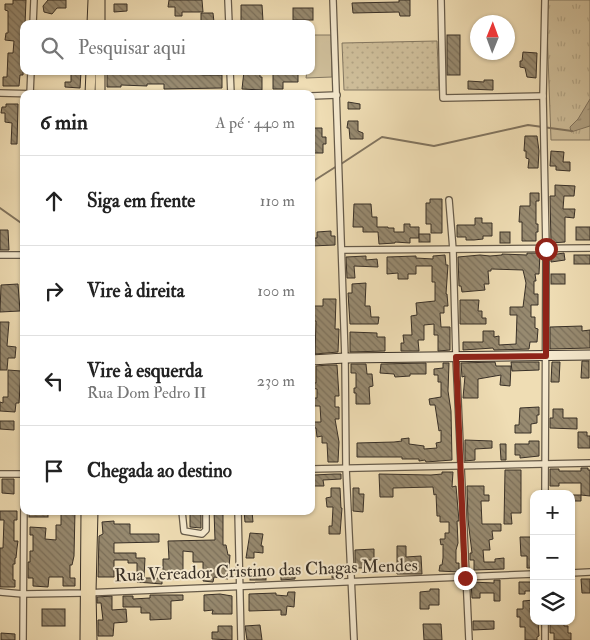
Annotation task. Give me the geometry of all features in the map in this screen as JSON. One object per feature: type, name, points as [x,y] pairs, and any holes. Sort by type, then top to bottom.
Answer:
[{"type":"main road","points":[[92,20],[93,0]]},
{"type":"main road","points":[[100,0],[100,20]]},
{"type":"main road","points":[[90,90],[91,75]]},
{"type":"main road","points":[[100,75],[100,90]]},
{"type":"main road","points":[[86,515],[89,549]]},
{"type":"main road","points":[[85,640],[89,549],[93,515]]},
{"type":"main road","points":[[88,593],[92,640]]},
{"type":"street","points":[[33,20],[34,0]]},
{"type":"street","points":[[228,0],[229,20]]},
{"type":"street","points":[[333,0],[346,358],[346,468],[354,640]]},
{"type":"street","points":[[440,0],[443,98],[543,96]]},
{"type":"street","points":[[545,0],[543,96],[546,249],[545,490]]},
{"type":"street","points":[[30,90],[31,75]]},
{"type":"street","points":[[230,75],[231,90]]},
{"type":"street","points":[[0,93],[20,94]]},
{"type":"street","points":[[315,96],[336,95]]},
{"type":"street","points":[[449,200],[453,250],[460,466],[469,640]]},
{"type":"street","points":[[342,250],[590,248]]},
{"type":"street","points":[[0,255],[20,255]]},
{"type":"street","points":[[315,360],[590,356]]},
{"type":"street","points":[[315,469],[590,463]]},
{"type":"street","points":[[0,474],[20,474]]},
{"type":"street","points":[[23,640],[24,515]]},
{"type":"street","points":[[182,515],[184,531],[202,534],[206,530],[206,515]]},
{"type":"street","points":[[238,515],[241,640]]},
{"type":"street","points":[[575,572],[590,572]]},
{"type":"street","name":"Rua Vereador Cristino das Chagas Mendes","points":[[0,592],[23,594],[88,593],[530,574]]},
{"type":"street","points":[[545,625],[545,640]]},
{"type":"green space","points":[[546,0],[590,0],[590,140],[551,140]]},
{"type":"green space","points":[[315,35],[331,35],[332,77],[306,78],[306,75],[315,75]]},
{"type":"green space","points":[[437,41],[439,90],[344,90],[342,43]]},
{"type":"water","points":[[590,99],[590,126],[571,132],[570,127],[578,119]]},
{"type":"building","points":[[13,0],[26,0],[25,20],[20,20],[19,86],[3,86],[3,77],[7,77],[8,53],[13,53],[14,41],[5,40],[6,33],[8,33],[8,11],[5,10],[5,4],[13,4]]},
{"type":"building","points":[[48,0],[66,0],[66,8],[57,8],[52,14],[44,12],[43,6]]},
{"type":"building","points":[[169,0],[202,0],[203,12],[182,12],[182,16],[175,16],[175,7],[168,7]]},
{"type":"building","points":[[399,0],[410,0],[410,16],[400,16],[399,12],[353,13],[352,3],[399,2]]},
{"type":"building","points":[[114,4],[127,4],[127,11],[114,12]]},
{"type":"building","points":[[241,5],[262,5],[263,20],[241,20]]},
{"type":"building","points":[[293,8],[313,8],[313,20],[293,20]]},
{"type":"building","points":[[201,13],[213,13],[214,20],[201,20]]},
{"type":"building","points":[[447,35],[460,35],[460,75],[447,75]]},
{"type":"building","points":[[523,52],[537,53],[536,78],[527,77],[525,68],[520,67]]},
{"type":"building","points":[[71,75],[81,75],[80,88],[65,87],[65,82],[71,82]]},
{"type":"building","points":[[107,75],[222,75],[222,88],[164,89],[164,84],[107,87]]},
{"type":"building","points":[[244,75],[260,75],[262,77],[262,90],[242,89]]},
{"type":"building","points":[[273,75],[298,75],[298,82],[283,82],[283,89],[273,89]]},
{"type":"building","points":[[484,80],[493,80],[493,90],[468,89],[468,81],[484,82]]},
{"type":"building","points":[[348,102],[360,104],[360,109],[348,109]]},
{"type":"building","points":[[6,104],[18,104],[17,144],[11,144],[12,123],[5,122],[5,113],[1,113],[2,107],[6,107]]},
{"type":"building","points":[[348,121],[358,121],[358,131],[363,133],[363,139],[350,139],[349,128],[347,128]]},
{"type":"building","points":[[315,128],[322,128],[322,137],[326,137],[326,144],[323,144],[323,153],[315,153]]},
{"type":"building","points":[[525,136],[537,136],[539,151],[538,168],[528,168],[529,159],[526,158],[526,151],[524,151]]},
{"type":"building","points":[[551,151],[564,152],[563,162],[570,162],[570,171],[556,170],[556,166],[550,166]]},
{"type":"building","points":[[555,185],[575,186],[574,196],[564,196],[563,209],[575,209],[574,218],[565,217],[565,242],[551,243],[550,196],[555,196]]},
{"type":"building","points":[[530,193],[539,193],[539,201],[536,201],[538,232],[536,232],[536,241],[522,241],[522,222],[519,222],[520,206],[530,206]]},
{"type":"building","points":[[430,199],[442,199],[442,233],[431,233],[431,224],[426,224],[426,203],[430,203]]},
{"type":"building","points":[[354,204],[371,204],[372,217],[377,217],[377,227],[394,228],[394,232],[404,232],[404,224],[410,224],[410,227],[419,227],[419,238],[410,238],[410,243],[379,244],[378,232],[363,232],[363,227],[353,227]]},
{"type":"building","points":[[475,218],[482,218],[482,223],[492,223],[492,236],[483,236],[483,239],[474,240],[466,240],[466,237],[457,237],[457,225],[475,225]]},
{"type":"building","points":[[576,227],[590,227],[590,240],[576,240]]},
{"type":"building","points":[[0,230],[8,230],[9,250],[0,250]]},
{"type":"building","points":[[331,231],[331,236],[335,236],[335,245],[315,246],[317,232]]},
{"type":"building","points":[[500,232],[510,232],[510,243],[500,243]]},
{"type":"building","points":[[419,234],[430,234],[430,242],[419,242]]},
{"type":"building","points":[[527,253],[540,253],[539,274],[535,274],[536,281],[534,281],[534,294],[538,294],[538,305],[531,305],[531,317],[535,317],[535,328],[538,329],[537,342],[530,342],[529,349],[494,350],[493,348],[463,350],[463,342],[483,342],[483,331],[494,331],[494,337],[499,336],[499,345],[516,344],[517,315],[510,315],[510,307],[523,307],[526,283],[523,270],[491,269],[491,271],[488,271],[489,284],[484,284],[485,290],[462,292],[461,286],[459,286],[458,257],[502,254],[527,255]]},
{"type":"building","points":[[564,253],[565,260],[551,262],[551,255]]},
{"type":"building","points":[[445,255],[446,265],[448,265],[446,294],[448,306],[444,306],[444,313],[440,313],[441,327],[450,327],[450,350],[438,351],[438,335],[434,335],[434,324],[424,325],[424,340],[418,340],[419,351],[401,351],[401,343],[404,343],[403,335],[412,335],[411,316],[417,315],[416,303],[435,301],[435,282],[432,282],[432,266],[416,266],[416,274],[408,274],[408,279],[398,279],[398,273],[387,274],[387,257],[416,256],[416,258],[433,259],[433,256]]},
{"type":"building","points":[[574,255],[590,255],[590,264],[574,264]]},
{"type":"building","points":[[366,256],[366,260],[377,259],[378,267],[354,266],[355,278],[347,278],[346,257]]},
{"type":"building","points":[[551,274],[565,274],[565,284],[551,284]]},
{"type":"building","points":[[366,283],[365,306],[370,306],[371,317],[379,317],[378,324],[350,324],[348,293],[352,293],[352,284]]},
{"type":"building","points":[[18,284],[20,311],[0,312],[1,285]]},
{"type":"building","points":[[323,299],[336,299],[335,329],[339,329],[338,352],[315,354],[315,306],[323,306]]},
{"type":"building","points":[[460,300],[479,300],[478,311],[482,311],[482,318],[486,318],[486,324],[460,324]]},
{"type":"building","points":[[0,322],[9,322],[7,346],[16,347],[15,358],[8,358],[7,370],[0,370]]},
{"type":"building","points":[[582,326],[582,331],[590,330],[590,348],[550,349],[550,327]]},
{"type":"building","points":[[350,332],[377,333],[377,337],[385,337],[385,351],[350,352]]},
{"type":"building","points":[[582,361],[589,361],[589,378],[581,378]]},
{"type":"building","points":[[495,362],[496,366],[511,366],[510,386],[500,385],[501,375],[478,379],[478,398],[463,398],[465,376],[462,377],[461,363]]},
{"type":"building","points":[[511,362],[539,362],[539,370],[512,371]]},
{"type":"building","points":[[552,362],[560,362],[559,382],[551,382]]},
{"type":"building","points":[[426,363],[426,374],[410,374],[410,376],[395,377],[394,374],[380,373],[381,364]]},
{"type":"building","points":[[443,363],[449,363],[448,391],[451,411],[452,460],[426,462],[425,460],[419,461],[419,459],[402,459],[402,457],[357,457],[357,443],[394,442],[409,438],[409,444],[424,446],[424,449],[437,448],[436,443],[441,442],[441,430],[439,431],[435,405],[430,405],[429,399],[441,397],[441,382],[438,382],[438,375],[434,375],[434,369],[443,368]]},
{"type":"building","points":[[351,364],[366,364],[367,374],[372,374],[373,386],[369,387],[370,404],[356,404],[354,388],[356,388],[356,373],[351,373]]},
{"type":"building","points":[[337,365],[339,396],[335,396],[335,407],[339,407],[339,419],[335,419],[339,442],[338,462],[328,462],[327,443],[322,443],[322,436],[317,437],[315,422],[321,422],[320,406],[315,406],[315,398],[317,398],[317,389],[315,389],[316,366]]},
{"type":"building","points":[[8,370],[20,371],[19,403],[16,403],[15,412],[0,411],[0,402],[3,403],[3,397],[8,397]]},
{"type":"building","points":[[539,407],[537,423],[531,424],[531,433],[515,433],[515,425],[519,425],[520,408]]},
{"type":"building","points":[[553,409],[563,409],[563,418],[577,418],[577,429],[550,428],[550,418],[553,418]]},
{"type":"building","points":[[0,421],[14,421],[14,430],[0,429]]},
{"type":"building","points":[[578,432],[587,432],[587,436],[590,436],[590,448],[578,448]]},
{"type":"building","points":[[465,440],[492,441],[492,448],[475,449],[475,460],[465,461]]},
{"type":"building","points":[[529,441],[539,441],[539,456],[520,458],[520,455],[515,455],[515,444],[529,444]]},
{"type":"building","points":[[500,444],[506,444],[506,460],[501,460]]},
{"type":"building","points":[[581,468],[588,468],[590,470],[590,496],[581,495],[581,483],[559,483],[559,486],[550,486],[550,469],[581,471]]},
{"type":"building","points":[[505,470],[521,470],[521,513],[511,513],[512,524],[504,524]]},
{"type":"building","points":[[442,472],[453,472],[452,487],[456,486],[459,521],[457,521],[458,543],[456,563],[459,563],[459,572],[439,571],[443,558],[443,544],[441,545],[440,539],[445,539],[445,533],[449,533],[449,522],[440,522],[440,516],[437,516],[436,494],[434,495],[433,487],[393,488],[393,497],[380,497],[379,474],[431,475],[442,474]]},
{"type":"building","points":[[341,474],[341,479],[323,480],[324,486],[315,486],[315,475]]},
{"type":"building","points":[[2,479],[14,479],[14,494],[2,493]]},
{"type":"building","points":[[467,486],[484,486],[484,495],[489,495],[489,501],[481,501],[482,524],[501,524],[501,531],[492,531],[493,539],[489,540],[490,550],[483,550],[484,562],[495,562],[495,559],[504,558],[504,569],[474,570],[474,560],[470,560],[470,553],[472,553],[468,520]]},
{"type":"building","points":[[331,488],[340,488],[342,508],[340,534],[329,534],[329,526],[332,526],[333,507],[327,507],[326,498],[331,497]]},
{"type":"building","points":[[353,488],[359,488],[359,494],[364,494],[363,512],[353,511]]},
{"type":"building","points":[[575,495],[581,495],[581,501],[575,501]]},
{"type":"building","points":[[0,511],[17,511],[17,520],[14,520],[14,541],[18,541],[15,564],[13,564],[15,587],[0,587],[0,548],[3,548],[4,520],[0,520]]},
{"type":"building","points":[[29,515],[48,515],[48,517],[29,517]]},
{"type":"building","points":[[61,515],[75,515],[74,556],[72,565],[70,565],[70,578],[75,578],[75,586],[63,586],[63,577],[49,577],[48,587],[33,586],[33,578],[28,578],[30,551],[33,551],[33,535],[30,535],[30,527],[46,528],[45,539],[56,540],[56,525],[61,525]]},
{"type":"building","points":[[190,515],[201,515],[201,528],[190,527]]},
{"type":"building","points":[[214,515],[223,515],[223,545],[226,545],[228,555],[230,555],[228,579],[214,577],[213,582],[203,581],[203,562],[193,562],[193,552],[183,551],[183,579],[163,580],[163,559],[169,559],[168,541],[215,540]]},
{"type":"building","points":[[244,515],[252,515],[253,522],[245,522]]},
{"type":"building","points":[[114,521],[114,524],[130,524],[130,534],[159,534],[159,542],[114,543],[114,553],[136,553],[136,558],[145,558],[144,578],[162,578],[162,584],[137,582],[137,563],[128,563],[128,560],[114,560],[114,577],[98,577],[99,536],[103,534],[102,522]]},
{"type":"building","points":[[250,533],[263,534],[261,546],[263,546],[263,553],[254,552],[254,558],[246,558]]},
{"type":"building","points":[[520,537],[530,537],[530,568],[527,568],[527,556],[521,556]]},
{"type":"building","points":[[397,546],[406,546],[406,557],[421,556],[422,574],[397,574]]},
{"type":"building","points":[[374,549],[374,560],[363,560],[363,568],[355,568],[355,550]]},
{"type":"building","points":[[332,567],[344,567],[344,577],[332,578]]},
{"type":"building","points":[[281,568],[295,568],[295,579],[281,580]]},
{"type":"building","points":[[250,570],[266,570],[266,580],[250,580]]},
{"type":"building","points":[[581,579],[590,579],[590,593],[582,593]]},
{"type":"building","points":[[494,580],[500,580],[500,601],[494,601],[494,593],[480,593],[480,598],[472,598],[471,582],[494,583]]},
{"type":"building","points":[[519,582],[530,582],[530,591],[525,591],[525,594],[519,594]]},
{"type":"building","points":[[430,589],[439,589],[439,605],[429,605],[429,609],[420,609],[420,592],[430,591]]},
{"type":"building","points":[[288,592],[295,592],[294,607],[287,606],[286,615],[281,615],[281,610],[249,611],[249,594],[276,593],[276,595],[287,596]]},
{"type":"building","points":[[220,594],[232,596],[232,614],[212,614],[213,610],[204,611],[204,595]]},
{"type":"building","points":[[150,595],[183,595],[183,600],[171,601],[171,619],[150,620],[150,613],[141,613],[141,607],[123,607],[123,596],[133,596],[133,599],[150,598]]},
{"type":"building","points":[[112,596],[112,610],[126,609],[127,622],[114,623],[113,636],[98,636],[98,620],[103,620],[101,603],[97,603],[97,597]]},
{"type":"building","points":[[530,600],[530,625],[538,625],[539,636],[537,640],[525,640],[525,627],[520,627],[520,617],[517,617],[517,609],[523,609],[523,601]]},
{"type":"building","points":[[42,609],[65,609],[65,626],[42,626]]},
{"type":"building","points":[[473,621],[494,621],[494,629],[473,630]]},
{"type":"building","points":[[423,624],[441,624],[442,640],[424,640]]},
{"type":"building","points":[[260,625],[262,640],[247,640],[245,626]]},
{"type":"building","points":[[550,625],[568,626],[571,640],[554,640],[554,633],[550,633]]},
{"type":"building","points":[[218,626],[232,626],[232,640],[212,639],[212,632],[218,632]]},
{"type":"building","points":[[1,633],[15,634],[15,640],[1,640]]},
{"type":"waterway","points":[[341,164],[382,137],[434,146],[528,125],[572,131]]},
{"type":"waterway","points":[[315,180],[337,166]]},
{"type":"waterway","points":[[0,208],[20,222]]},
{"type":"route","points":[[465,578],[456,357],[546,356],[546,249]]}]
